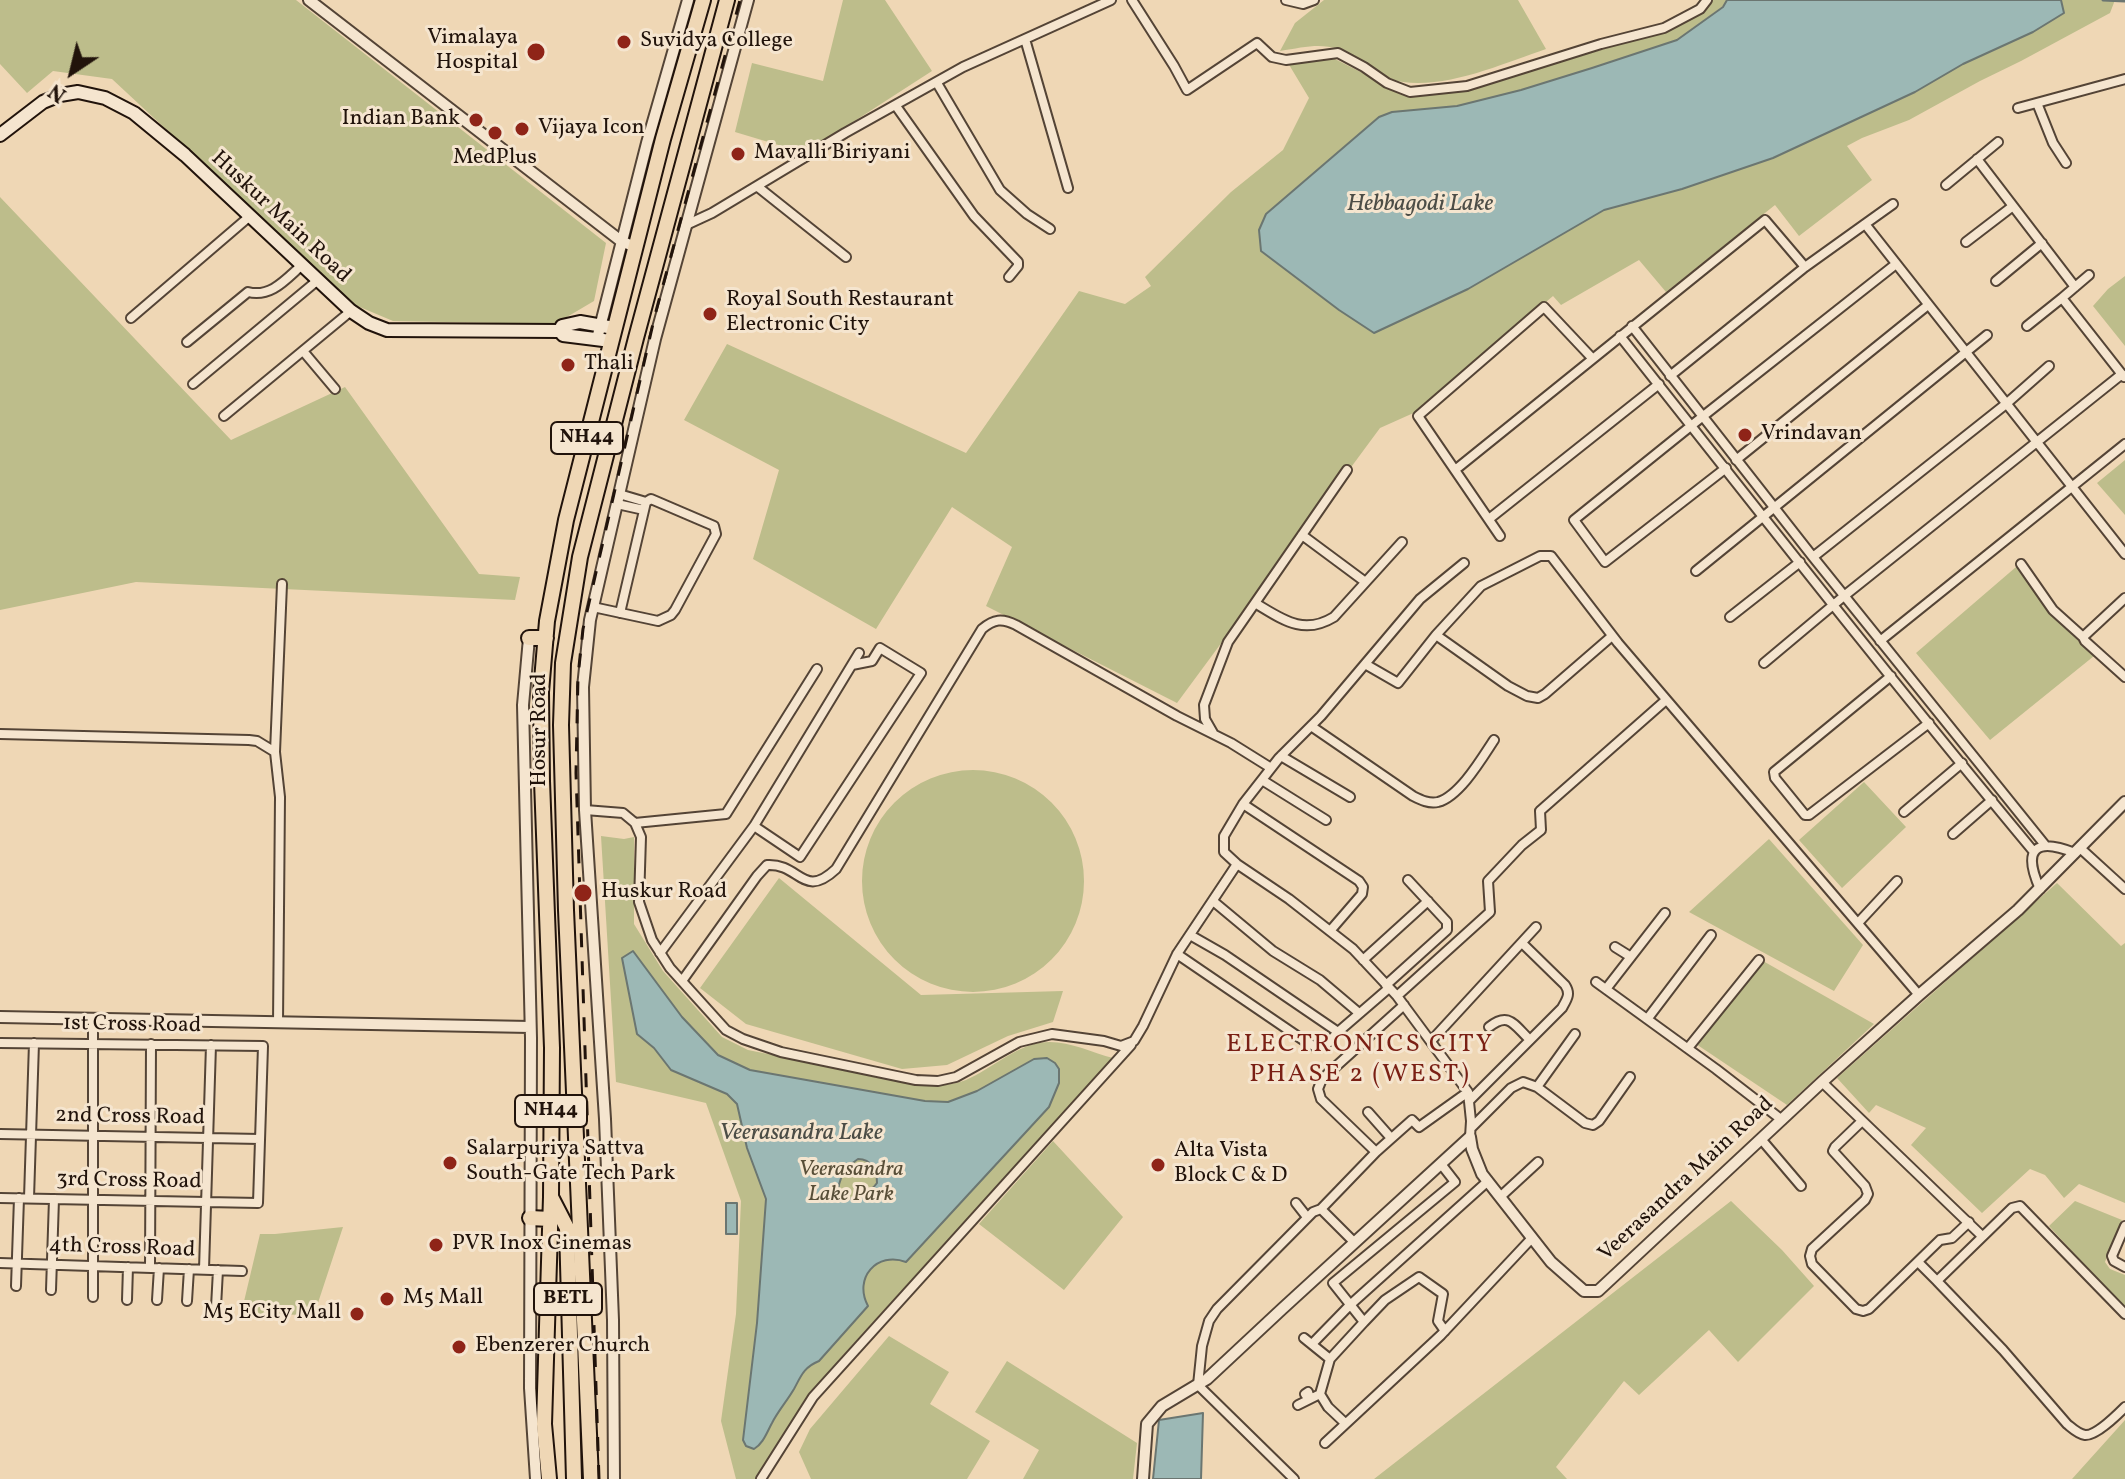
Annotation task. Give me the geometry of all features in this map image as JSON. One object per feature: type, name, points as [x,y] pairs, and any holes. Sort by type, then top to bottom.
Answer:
[{"type":"highway","name":"Hosur Road","points":[[549,1479],[544,1424],[551,1197],[551,1026],[541,692],[546,638],[566,520],[606,333],[659,127],[703,0]]},
{"type":"highway","name":"Hosur Road","points":[[591,1479],[561,725],[563,663],[580,557],[727,0]]},
{"type":"highway","points":[[529,638],[546,638]]},
{"type":"highway","points":[[551,1026],[572,1026]]},
{"type":"highway","name":"BETL","points":[[551,1197],[567,1228],[574,1479]]},
{"type":"highway","points":[[530,1218],[550,1219]]},
{"type":"main road","name":"Huskur Main Road","points":[[0,135],[43,102],[60,95],[78,92],[105,98],[134,113],[185,155],[351,311],[369,323],[387,330],[560,331],[562,326],[574,322],[606,333]]},
{"type":"street","points":[[309,0],[628,244]]},
{"type":"street","points":[[659,127],[688,0]]},
{"type":"street","points":[[614,1479],[613,1320],[605,1119],[585,810],[583,687],[593,607],[655,339],[748,0]]},
{"type":"street","points":[[686,225],[758,187],[845,133],[963,67],[1111,0]]},
{"type":"street","points":[[1132,0],[1187,90],[1257,43],[1272,57],[1286,60],[1338,53],[1387,83],[1410,92],[1467,86],[1601,44],[1664,28],[1700,9],[1707,0]]},
{"type":"street","points":[[1286,0],[1303,4],[1314,0]]},
{"type":"street","points":[[1025,39],[1068,188]]},
{"type":"street","points":[[2018,108],[2125,79]]},
{"type":"street","points":[[937,83],[1000,190],[1050,229]]},
{"type":"street","points":[[2037,103],[2053,143],[2066,163]]},
{"type":"street","points":[[896,106],[974,216],[1018,262],[1009,277]]},
{"type":"street","points":[[1946,185],[1998,142]]},
{"type":"street","points":[[1977,159],[2075,287]]},
{"type":"street","points":[[758,187],[846,257]]},
{"type":"street","points":[[1670,376],[1805,267],[1893,204]]},
{"type":"street","points":[[1966,242],[2013,206]]},
{"type":"street","points":[[131,318],[250,216]]},
{"type":"street","points":[[1455,470],[1765,220],[1805,267]]},
{"type":"street","points":[[1865,224],[2125,554]]},
{"type":"street","points":[[1996,281],[2042,243]]},
{"type":"street","points":[[1726,468],[1605,562],[1574,520],[1896,264]]},
{"type":"street","points":[[187,342],[248,292],[257,294],[270,291],[302,265]]},
{"type":"street","points":[[2027,326],[2089,275]]},
{"type":"street","points":[[193,384],[318,280]]},
{"type":"street","points":[[1764,663],[1844,596],[2124,376],[2062,298]]},
{"type":"street","points":[[1736,460],[1928,305]]},
{"type":"street","points":[[1500,536],[1418,416],[1544,307],[1592,358]]},
{"type":"street","points":[[224,416],[351,311]]},
{"type":"street","points":[[1632,326],[1773,508],[2045,845]]},
{"type":"street","points":[[1696,571],[1987,335]]},
{"type":"street","points":[[1620,336],[2034,852]]},
{"type":"street","points":[[303,351],[335,389]]},
{"type":"street","points":[[1813,557],[2006,404],[2049,366]]},
{"type":"street","points":[[1489,519],[1659,384]]},
{"type":"street","points":[[1880,641],[2125,444]]},
{"type":"street","points":[[1214,734],[1205,719],[1204,705],[1228,642],[1347,470]]},
{"type":"street","points":[[618,499],[645,506]]},
{"type":"street","points":[[593,607],[620,613],[658,621],[671,615],[716,534],[714,526],[651,499],[645,506],[620,613]]},
{"type":"street","points":[[1302,535],[1364,581]]},
{"type":"street","points":[[1255,603],[1294,624],[1323,624],[1334,617],[1402,542]]},
{"type":"street","points":[[1365,664],[1398,683],[1481,586],[1540,556],[1551,556],[1612,636],[1919,995]]},
{"type":"street","points":[[1730,617],[1800,562]]},
{"type":"street","points":[[1464,563],[1420,599],[1271,768],[1243,804],[1224,836],[1224,852],[1289,899],[1363,960],[1404,1005],[1468,1097]]},
{"type":"street","points":[[2021,564],[2053,610],[2125,677]]},
{"type":"street","points":[[278,1023],[280,797],[275,752],[282,584]]},
{"type":"street","points":[[2083,637],[2125,598]]},
{"type":"street","points":[[682,981],[767,865],[778,865],[812,883],[824,881],[836,869],[982,629],[998,619],[1016,625],[1271,768]]},
{"type":"street","points":[[1436,635],[1508,686],[1538,698],[1612,636]]},
{"type":"street","points":[[529,638],[523,705],[530,1027],[530,1400],[536,1479]]},
{"type":"street","points":[[754,826],[800,857],[921,673],[880,648],[872,661],[852,665]]},
{"type":"street","points":[[660,953],[754,826],[859,653]]},
{"type":"street","points":[[635,823],[726,814],[817,669]]},
{"type":"street","points":[[1891,676],[1774,772],[1775,778],[1805,815],[1809,815],[1929,723]]},
{"type":"street","points":[[1397,996],[1490,912],[1488,881],[1541,830],[1540,811],[1666,700]]},
{"type":"street","points":[[1311,726],[1413,796],[1436,803],[1463,784],[1494,740]]},
{"type":"street","points":[[0,734],[249,740],[257,741],[275,752]]},
{"type":"street","points":[[1281,756],[1350,797]]},
{"type":"street","points":[[1904,812],[1962,763]]},
{"type":"street","points":[[1262,780],[1326,820]]},
{"type":"street","points":[[1953,834],[1995,804],[2008,799]]},
{"type":"street","points":[[1243,804],[1359,881],[1363,887],[1362,894],[1330,931]]},
{"type":"street","name":"Veerasandra Main Road","points":[[1468,1097],[1472,1149],[1482,1174],[1551,1262],[1584,1291],[1598,1291],[1822,1082],[2018,910],[2123,807]]},
{"type":"street","points":[[585,810],[623,813],[635,823],[641,837],[639,902],[652,940],[670,968],[700,1003],[726,1030],[743,1039],[781,1052],[916,1080],[938,1081],[956,1077],[1019,1042],[1052,1034],[1121,1046],[1134,1041]]},
{"type":"street","points":[[2040,889],[2032,865],[2034,852],[2045,845],[2077,851],[2125,889]]},
{"type":"street","points":[[761,1479],[813,1397],[1134,1041],[1177,954],[1237,864]]},
{"type":"street","points":[[1177,954],[1309,1044],[1323,1047],[1447,930],[1447,922],[1408,880]]},
{"type":"street","points":[[1858,923],[1897,881]]},
{"type":"street","points":[[1213,901],[1273,951],[1320,980],[1359,1013]]},
{"type":"street","points":[[1363,960],[1428,901]]},
{"type":"street","points":[[1606,989],[1665,913]]},
{"type":"street","points":[[1431,1041],[1536,927]]},
{"type":"street","points":[[1190,935],[1225,955],[1338,1032]]},
{"type":"street","points":[[1648,1018],[1711,935]]},
{"type":"street","points":[[1198,1385],[1202,1346],[1209,1321],[1217,1309],[1307,1217],[1321,1209],[1391,1138],[1412,1120],[1419,1127],[1468,1097],[1562,1008],[1568,998],[1568,990],[1522,943]]},
{"type":"street","points":[[1615,947],[1631,957]]},
{"type":"street","points":[[1688,1048],[1759,960]]},
{"type":"street","points":[[1596,982],[1782,1120]]},
{"type":"street","points":[[1376,1152],[1321,1099],[1318,1089],[1322,1079],[1404,1005]]},
{"type":"street","points":[[0,1017],[530,1027]]},
{"type":"street","points":[[93,1018],[93,1297]]},
{"type":"street","points":[[1489,1027],[1504,1018],[1530,1040]]},
{"type":"street","points":[[1537,1087],[1575,1034]]},
{"type":"street","name":"1st Cross Road","points":[[0,1043],[263,1046],[260,1139]]},
{"type":"street","points":[[16,1286],[31,1134],[34,1043]]},
{"type":"street","points":[[151,1044],[150,1201],[157,1300]]},
{"type":"street","points":[[204,1269],[211,1045]]},
{"type":"street","points":[[1143,1479],[1147,1424],[1162,1406],[1207,1379],[1441,1164],[1517,1084],[1523,1082],[1537,1087],[1585,1123],[1593,1125],[1630,1077]]},
{"type":"street","points":[[1822,1082],[1982,1236]]},
{"type":"street","points":[[1368,1112],[1391,1138]]},
{"type":"street","points":[[1862,1121],[1833,1151],[1865,1186],[1868,1194],[1812,1249],[1810,1256],[1812,1264],[1856,1309],[1869,1309],[1940,1240],[1952,1238],[1969,1222]]},
{"type":"street","name":"2nd Cross Road","points":[[0,1134],[260,1139]]},
{"type":"street","name":"3rd Cross Road","points":[[0,1198],[258,1203],[260,1139]]},
{"type":"street","points":[[1761,1139],[1801,1186]]},
{"type":"street","points":[[1500,1197],[1538,1162]]},
{"type":"street","points":[[1364,1322],[1333,1283],[1455,1182],[1441,1164]]},
{"type":"street","points":[[1330,1359],[1308,1341],[1488,1181]]},
{"type":"street","points":[[51,1290],[54,1199]]},
{"type":"street","points":[[1296,1203],[1307,1217]]},
{"type":"street","points":[[1937,1281],[2012,1208],[2020,1206],[2125,1314]]},
{"type":"street","points":[[1321,1209],[1354,1242]]},
{"type":"street","points":[[2125,1226],[2112,1256],[2114,1261],[2125,1267]]},
{"type":"street","points":[[1325,1443],[1445,1331],[1532,1238]]},
{"type":"street","points":[[1918,1262],[2077,1432],[2086,1435],[2094,1433],[2125,1407]]},
{"type":"street","name":"4th Cross Road","points":[[0,1263],[242,1271]]},
{"type":"street","points":[[127,1300],[128,1267]]},
{"type":"street","points":[[187,1301],[189,1269]]},
{"type":"street","points":[[216,1307],[218,1270]]},
{"type":"street","points":[[1298,1405],[1320,1394],[1330,1359],[1364,1322],[1385,1300],[1419,1277],[1443,1294],[1438,1321],[1445,1331]]},
{"type":"street","points":[[1198,1385],[1294,1479]]},
{"type":"street","points":[[1320,1394],[1328,1407],[1345,1423]]},
{"type":"green space","points":[[0,0],[296,0],[606,243],[594,301],[555,324],[393,321],[355,305],[112,79],[53,71],[27,93],[0,64]]},
{"type":"green space","points":[[843,0],[885,0],[932,71],[805,153],[735,132],[752,63],[823,81]]},
{"type":"green space","points":[[1324,0],[1518,0],[1546,49],[1469,75],[1427,83],[1389,79],[1348,53],[1329,47],[1311,46],[1280,51],[1295,23]]},
{"type":"green space","points":[[1712,0],[1727,0],[1677,40],[1521,90],[1457,106],[1392,112],[1379,117],[1266,214],[1259,230],[1261,251],[1468,289],[1604,210],[1682,189],[1773,158],[1915,92],[2064,13],[2061,0],[2115,0],[2110,13],[1909,120],[1847,146],[1872,180],[1799,236],[1775,205],[1666,292],[1639,260],[1561,305],[1553,296],[1418,411],[1380,428],[1177,703],[986,606],[1012,547],[952,507],[876,629],[753,559],[779,470],[684,420],[727,344],[966,453],[1079,291],[1125,304],[1151,286],[1145,277],[1231,192],[1283,150],[1309,98],[1288,63],[1331,57],[1402,93],[1429,95],[1475,88],[1673,28],[1699,13]]},
{"type":"green space","points":[[0,197],[231,440],[345,387],[479,574],[520,577],[515,600],[136,582],[0,610]]},
{"type":"green space","points":[[2125,276],[2125,346],[2093,306]]},
{"type":"green space","points":[[2125,460],[2125,515],[2097,483]]},
{"type":"green space","points":[[2016,567],[2049,612],[2094,656],[1990,740],[1916,653]]},
{"type":"green space","points":[[973,770],[1015,778],[1051,803],[1076,839],[1084,881],[1076,923],[1051,959],[1015,984],[973,992],[931,984],[895,959],[870,923],[862,881],[870,839],[895,803],[931,778]]},
{"type":"green space","points":[[1864,782],[1906,827],[1842,888],[1799,840]]},
{"type":"green space","name":"Veerasandra Lake","points":[[601,836],[634,837],[634,924],[663,971],[722,1037],[748,1050],[930,1085],[966,1080],[1020,1049],[1039,1043],[1067,1044],[1113,1058],[845,1353],[810,1395],[756,1479],[736,1479],[721,1421],[736,1314],[741,1201],[706,1103],[616,1082]]},
{"type":"green space","points":[[1769,839],[1863,945],[1834,991],[1689,912]]},
{"type":"green space","points":[[779,878],[921,995],[1063,991],[1053,1022],[1008,1036],[947,1065],[902,1069],[746,1024],[700,988]]},
{"type":"green space","points":[[2057,883],[2121,946],[2125,943],[2125,1203],[2079,1184],[2064,1198],[2045,1175],[2030,1169],[1982,1213],[1911,1145],[1926,1128],[1876,1105],[1869,1113],[1837,1078]]},
{"type":"green space","points":[[1763,961],[1874,1024],[1787,1105],[1696,1044]]},
{"type":"green space","points":[[1053,1141],[1123,1217],[1064,1290],[979,1224]]},
{"type":"green space","points":[[1731,1201],[1814,1286],[1738,1362],[1709,1330],[1639,1395],[1624,1381],[1556,1467],[1567,1479],[1374,1479]]},
{"type":"green space","points":[[2075,1201],[2122,1220],[2105,1262],[2110,1269],[2125,1275],[2125,1310],[2049,1226]]},
{"type":"green space","points":[[343,1227],[314,1315],[241,1314],[260,1234]]},
{"type":"green space","points":[[889,1336],[949,1372],[930,1404],[990,1441],[967,1479],[811,1479],[799,1452],[810,1429]]},
{"type":"green space","points":[[1007,1361],[1137,1443],[1133,1479],[1023,1479],[1039,1450],[975,1412]]},
{"type":"green space","points":[[2125,1420],[2125,1479],[2072,1479]]},
{"type":"water","name":"Hebbagodi Lake","points":[[1727,0],[2061,0],[2064,13],[1915,92],[1773,158],[1682,189],[1604,210],[1468,289],[1374,333],[1261,251],[1259,230],[1266,214],[1379,117],[1392,112],[1457,106],[1521,90],[1677,40],[1723,7]]},
{"type":"water","name":"Veerasandra Lake","points":[[633,951],[682,1017],[718,1055],[750,1070],[925,1101],[948,1102],[977,1091],[1034,1059],[1047,1058],[1059,1069],[1059,1083],[1049,1107],[906,1262],[886,1260],[870,1269],[864,1286],[868,1306],[819,1361],[804,1372],[754,1449],[746,1446],[743,1440],[757,1323],[766,1199],[747,1148],[737,1104],[727,1094],[671,1070],[654,1048],[637,1034],[622,958]],"holes":[[[858,1159],[873,1166],[877,1183],[870,1190],[848,1199],[838,1194],[839,1183],[846,1170]]]},
{"type":"water","points":[[726,1203],[737,1203],[737,1234],[726,1234]]},
{"type":"water","points":[[1203,1413],[1201,1479],[1153,1479],[1159,1420]]},
{"type":"waterway","points":[[2103,0],[2125,1]]},
{"type":"railway","points":[[599,1479],[576,773],[578,676],[583,629],[655,315],[740,0]]},
{"type":"place","name":"Suvidya College","points":[[624,42]]},
{"type":"place","name":"Vimalaya Hospital","points":[[536,52]]},
{"type":"place","name":"Indian Bank","points":[[476,120]]},
{"type":"place","name":"Vijaya Icon","points":[[522,129]]},
{"type":"place","name":"MedPlus","points":[[495,133]]},
{"type":"place","name":"Mavalli Biriyani","points":[[738,154]]},
{"type":"place","name":"Royal South Restaurant Electronic City","points":[[710,314]]},
{"type":"place","name":"Thali","points":[[568,365]]},
{"type":"place","name":"Vrindavan","points":[[1745,435]]},
{"type":"place","name":"Huskur Road","points":[[583,893]]},
{"type":"place","name":"Salarpuriya Sattva South-Gate Tech Park","points":[[450,1163]]},
{"type":"place","name":"Alta Vista Block C & D","points":[[1158,1165]]},
{"type":"place","name":"PVR Inox Cinemas","points":[[436,1245]]},
{"type":"place","name":"M5 Mall","points":[[387,1299]]},
{"type":"place","name":"M5 ECity Mall","points":[[357,1314]]},
{"type":"place","name":"Ebenzerer Church","points":[[459,1347]]},
{"type":"district","name":"ELECTRONICS CITY PHASE 2 (WEST)","points":[[1360,1061]]},
{"type":"park label","name":"Veerasandra Lake Park","points":[[851,1184]]}]
